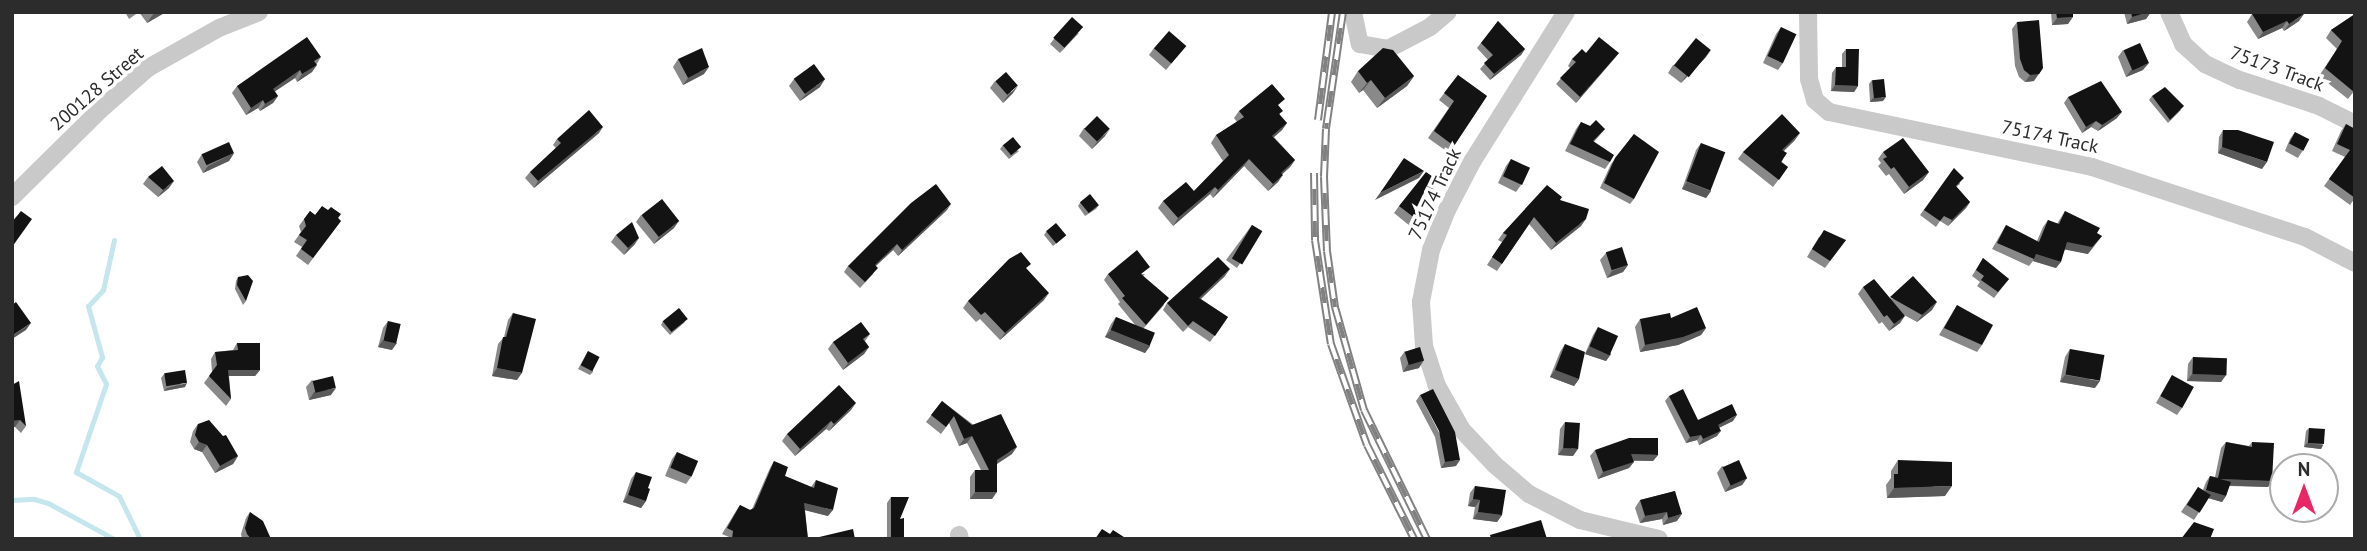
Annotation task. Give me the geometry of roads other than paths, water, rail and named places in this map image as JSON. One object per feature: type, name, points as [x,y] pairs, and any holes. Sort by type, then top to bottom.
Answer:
[{"type":"street","name":"200128 Street","points":[[12,197],[100,110],[148,68],[219,28],[259,12]]},
{"type":"street","points":[[1353,12],[1360,44],[1388,49],[1430,27],[1448,12]]},
{"type":"street","name":"75174 Track","points":[[1566,12],[1473,160],[1447,210],[1431,250],[1421,302],[1424,346],[1436,384],[1462,429],[1495,465],[1529,494],[1580,520],[1659,539]]},
{"type":"street","name":"75174 Track","points":[[1808,12],[1809,79],[1815,100],[1829,111],[2092,167],[2305,237],[2355,263]]},
{"type":"street","name":"75173 Track","points":[[2169,12],[2183,44],[2205,64],[2240,80],[2319,106],[2355,124]]},
{"type":"waterway","points":[[114,240],[103,290],[88,306],[102,357],[97,366],[106,384],[76,472],[119,496],[140,539]]},
{"type":"waterway","points":[[12,500],[34,499],[48,503],[114,539]]},
{"type":"railway","points":[[1318,120],[1332,12]]},
{"type":"railway","points":[[1343,12],[1326,129],[1324,177],[1327,251],[1335,307],[1364,410],[1427,539]]},
{"type":"railway","points":[[1314,173],[1315,240],[1331,344],[1367,445],[1414,539]]}]
